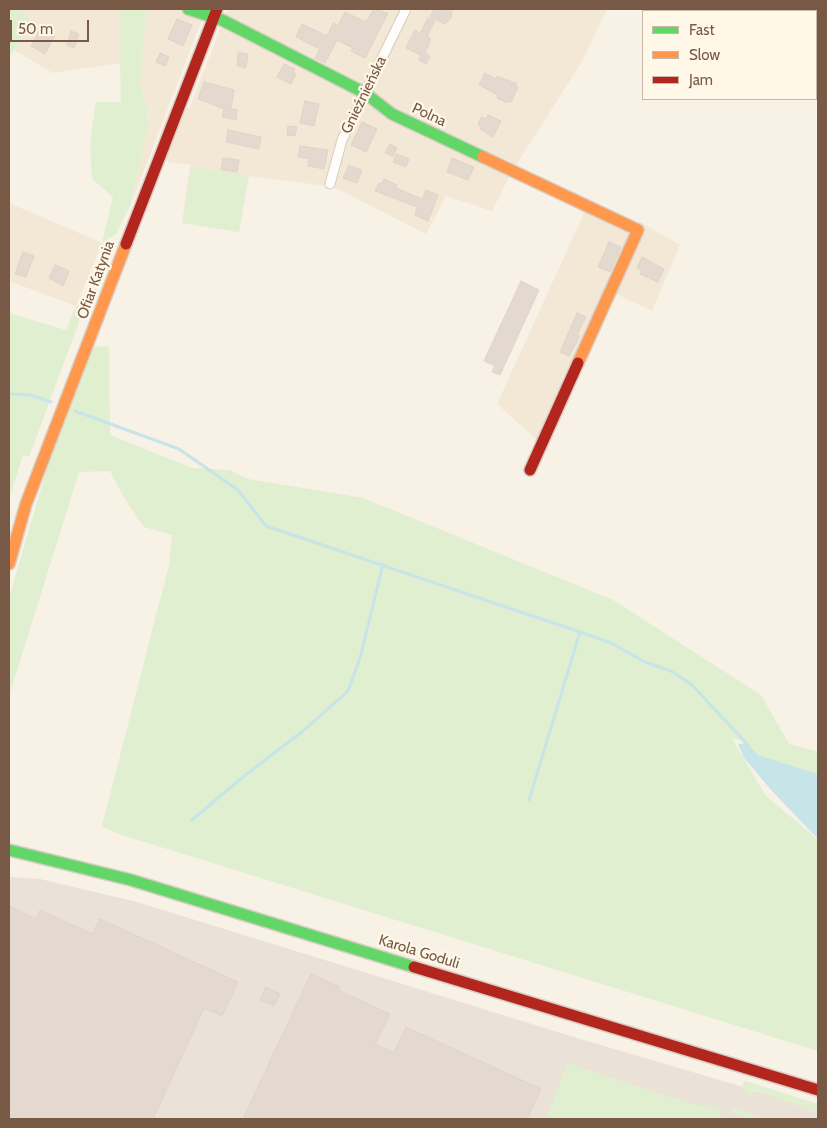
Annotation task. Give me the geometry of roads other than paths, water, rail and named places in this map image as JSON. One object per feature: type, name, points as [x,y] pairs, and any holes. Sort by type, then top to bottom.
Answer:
[{"type":"street","name":"Polna","points":[[188,9],[216,13],[365,94],[392,114],[638,230],[530,470]]},
{"type":"street","name":"Gnieźnieńska","points":[[330,184],[342,140],[406,9]]},
{"type":"street","name":"Ofiar Katynia","points":[[9,564],[26,504],[216,13]]},
{"type":"street","name":"Karola Goduli","points":[[9,850],[131,880],[818,1090]]},
{"type":"water","points":[[747,743],[758,755],[818,774],[818,839],[773,792],[744,758],[738,744]]},
{"type":"waterway","points":[[9,394],[30,395],[51,402]]},
{"type":"waterway","points":[[75,411],[179,449],[238,490],[266,526],[611,643],[645,662],[671,671],[691,684],[748,745]]},
{"type":"waterway","points":[[192,820],[244,776],[303,731],[348,691],[360,658],[383,564]]},
{"type":"waterway","points":[[529,800],[580,632]]}]
